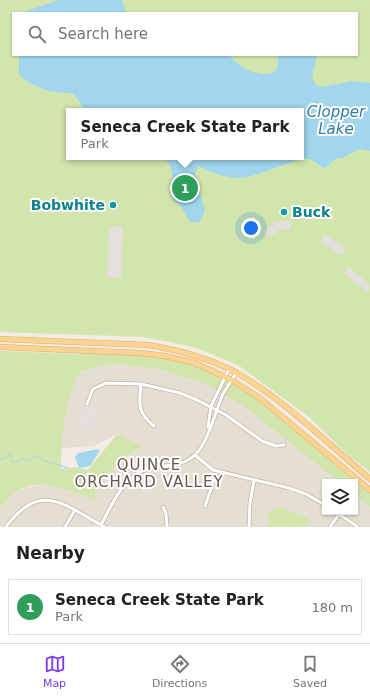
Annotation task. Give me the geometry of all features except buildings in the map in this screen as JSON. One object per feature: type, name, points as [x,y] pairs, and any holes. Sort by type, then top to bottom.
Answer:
[{"type":"main road","points":[[0,339],[148,345],[186,352],[236,373],[258,386],[370,479]]},
{"type":"main road","points":[[0,347],[152,354],[195,364],[232,380],[261,399],[370,490]]},
{"type":"street","points":[[208,431],[211,406],[229,370]]},
{"type":"street","points":[[101,525],[121,488],[133,476],[150,468],[179,464],[195,455],[200,449],[217,410],[236,373]]},
{"type":"street","points":[[87,404],[90,393],[100,384],[106,382],[141,384],[180,393],[211,406],[262,441],[276,446],[284,445]]},
{"type":"street","points":[[141,384],[140,411],[144,418],[154,426]]},
{"type":"street","points":[[195,455],[207,467],[216,471],[306,494],[322,503]]},
{"type":"street","points":[[206,506],[216,471]]},
{"type":"street","points":[[249,527],[250,503],[254,480]]},
{"type":"street","points":[[6,527],[20,510],[37,502],[57,501],[105,527]]},
{"type":"street","points":[[163,507],[166,513],[167,527]]},
{"type":"street","points":[[66,527],[75,510]]},
{"type":"street","points":[[330,527],[337,515]]},
{"type":"street","points":[[341,515],[358,527]]},
{"type":"shaded area","points":[[283,220],[291,221],[290,229],[280,229],[271,236],[263,234],[273,223]]},
{"type":"shaded area","points":[[109,227],[123,227],[121,279],[107,277]]},
{"type":"shaded area","points":[[324,234],[340,244],[346,254],[338,255],[331,248],[321,242]]},
{"type":"shaded area","points":[[349,267],[370,285],[369,291],[367,292],[344,273]]},
{"type":"shaded area","points":[[118,364],[158,369],[205,384],[244,406],[335,479],[322,479],[322,515],[358,515],[358,497],[370,507],[370,527],[102,527],[97,524],[95,527],[0,527],[0,508],[13,494],[25,488],[42,485],[60,486],[93,500],[107,475],[124,457],[143,448],[117,434],[94,446],[61,448],[62,420],[71,387],[80,372],[98,366]]},
{"type":"shaded area","points":[[82,404],[99,407],[94,429],[78,426]]},
{"type":"green space","points":[[0,0],[370,0],[370,472],[348,455],[309,417],[238,365],[194,347],[144,337],[0,332]]},
{"type":"green space","points":[[0,351],[81,354],[91,351],[145,353],[199,365],[238,383],[370,488],[370,507],[358,497],[358,479],[335,479],[244,406],[205,384],[158,369],[118,364],[98,366],[80,372],[67,406],[63,432],[61,469],[75,467],[88,470],[117,434],[143,447],[118,463],[103,482],[93,500],[63,488],[32,485],[22,488],[13,494],[0,508]]},
{"type":"green space","points":[[278,507],[310,519],[306,527],[268,527],[269,511]]},
{"type":"water","points":[[59,0],[122,0],[126,12],[24,12]]},
{"type":"water","name":"Clopper Lake","points":[[19,56],[230,56],[238,64],[250,71],[268,74],[274,72],[278,66],[278,56],[317,56],[312,78],[317,86],[323,87],[352,81],[370,83],[370,151],[359,149],[343,158],[337,158],[325,168],[308,159],[304,159],[304,108],[84,108],[74,94],[48,91],[30,83],[19,75]]},
{"type":"water","name":"Clopper Lake","points":[[166,160],[296,160],[243,178],[225,176],[201,167],[197,167],[195,174],[205,211],[199,222],[189,221],[181,207],[174,201],[172,172]]},
{"type":"water","points":[[99,449],[99,452],[90,466],[79,468],[75,457],[78,453]]},
{"type":"waterway","points":[[0,458],[3,460],[7,455],[10,455],[12,461],[17,462],[24,459],[28,461],[33,456],[36,456],[42,460],[68,468]]},
{"type":"place","name":"Seneca Creek State Park","points":[[185,188]]},
{"type":"place","name":"Bobwhite","points":[[113,205]]},
{"type":"place","name":"Buck","points":[[284,212]]},
{"type":"district","name":"QUINCE ORCHARD VALLEY","points":[[149,474]]}]
